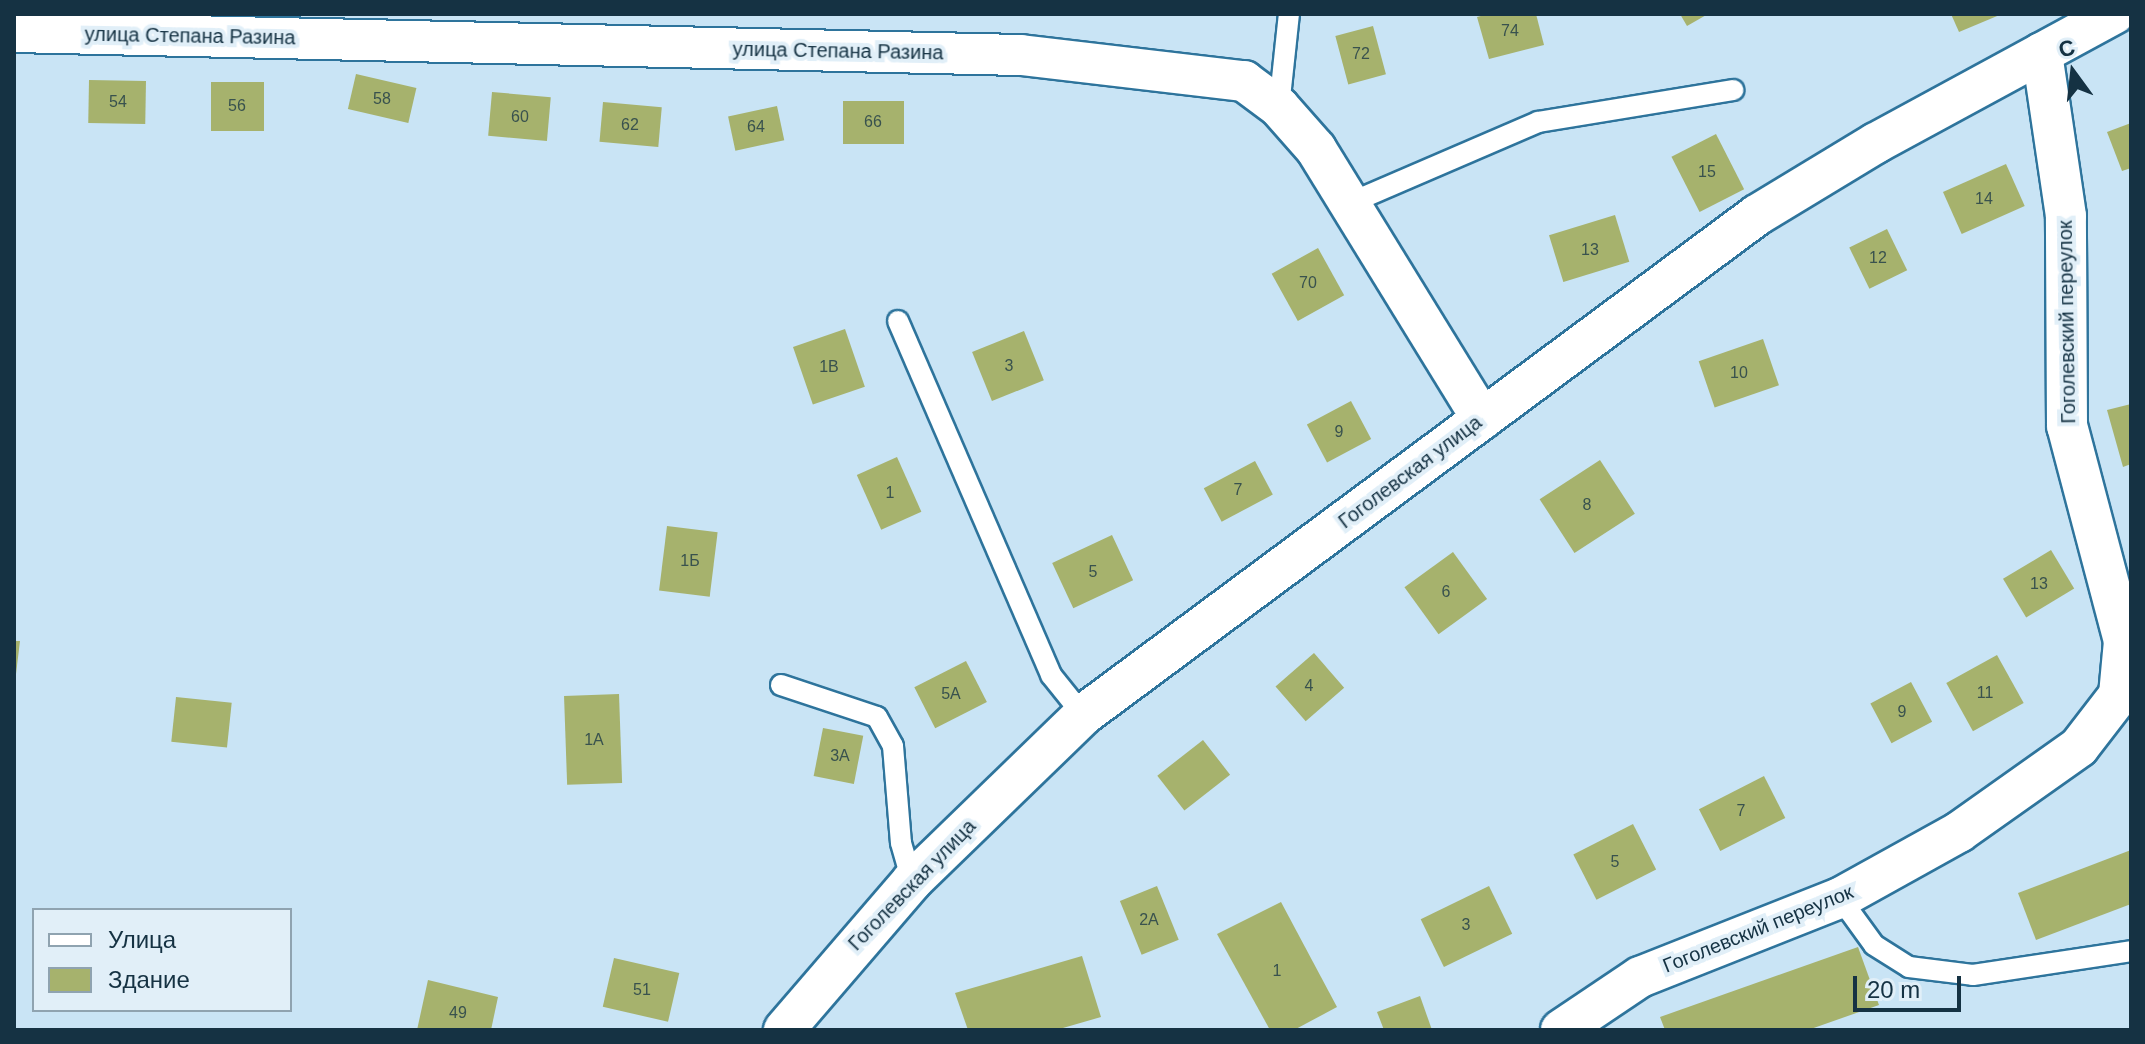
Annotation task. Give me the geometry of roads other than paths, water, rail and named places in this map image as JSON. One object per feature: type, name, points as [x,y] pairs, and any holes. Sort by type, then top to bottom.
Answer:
[{"type":"street","name":"Гоголевская улица","points":[[784,1030],[912,881],[1083,715],[1757,215],[2114,14]]},
{"type":"street","name":"улица Степана Разина","points":[[14,32],[1021,55],[1244,81],[1279,107],[1316,149],[1482,419]]},
{"type":"street","name":"Гоголевский переулок","points":[[1561,1030],[1640,977],[1840,898],[1959,832],[2067,755],[2125,700],[2124,641],[2067,426],[2066,216],[2042,53]]},
{"type":"lane","points":[[1279,107],[1289,14]]},
{"type":"lane","points":[[1350,203],[1538,122],[1733,90]]},
{"type":"lane","points":[[898,321],[1051,675],[1083,715]]},
{"type":"lane","points":[[781,685],[877,717],[893,746],[901,843],[912,881]]},
{"type":"lane","points":[[1840,898],[1874,945],[1909,967],[1973,975],[2131,951]]}]
